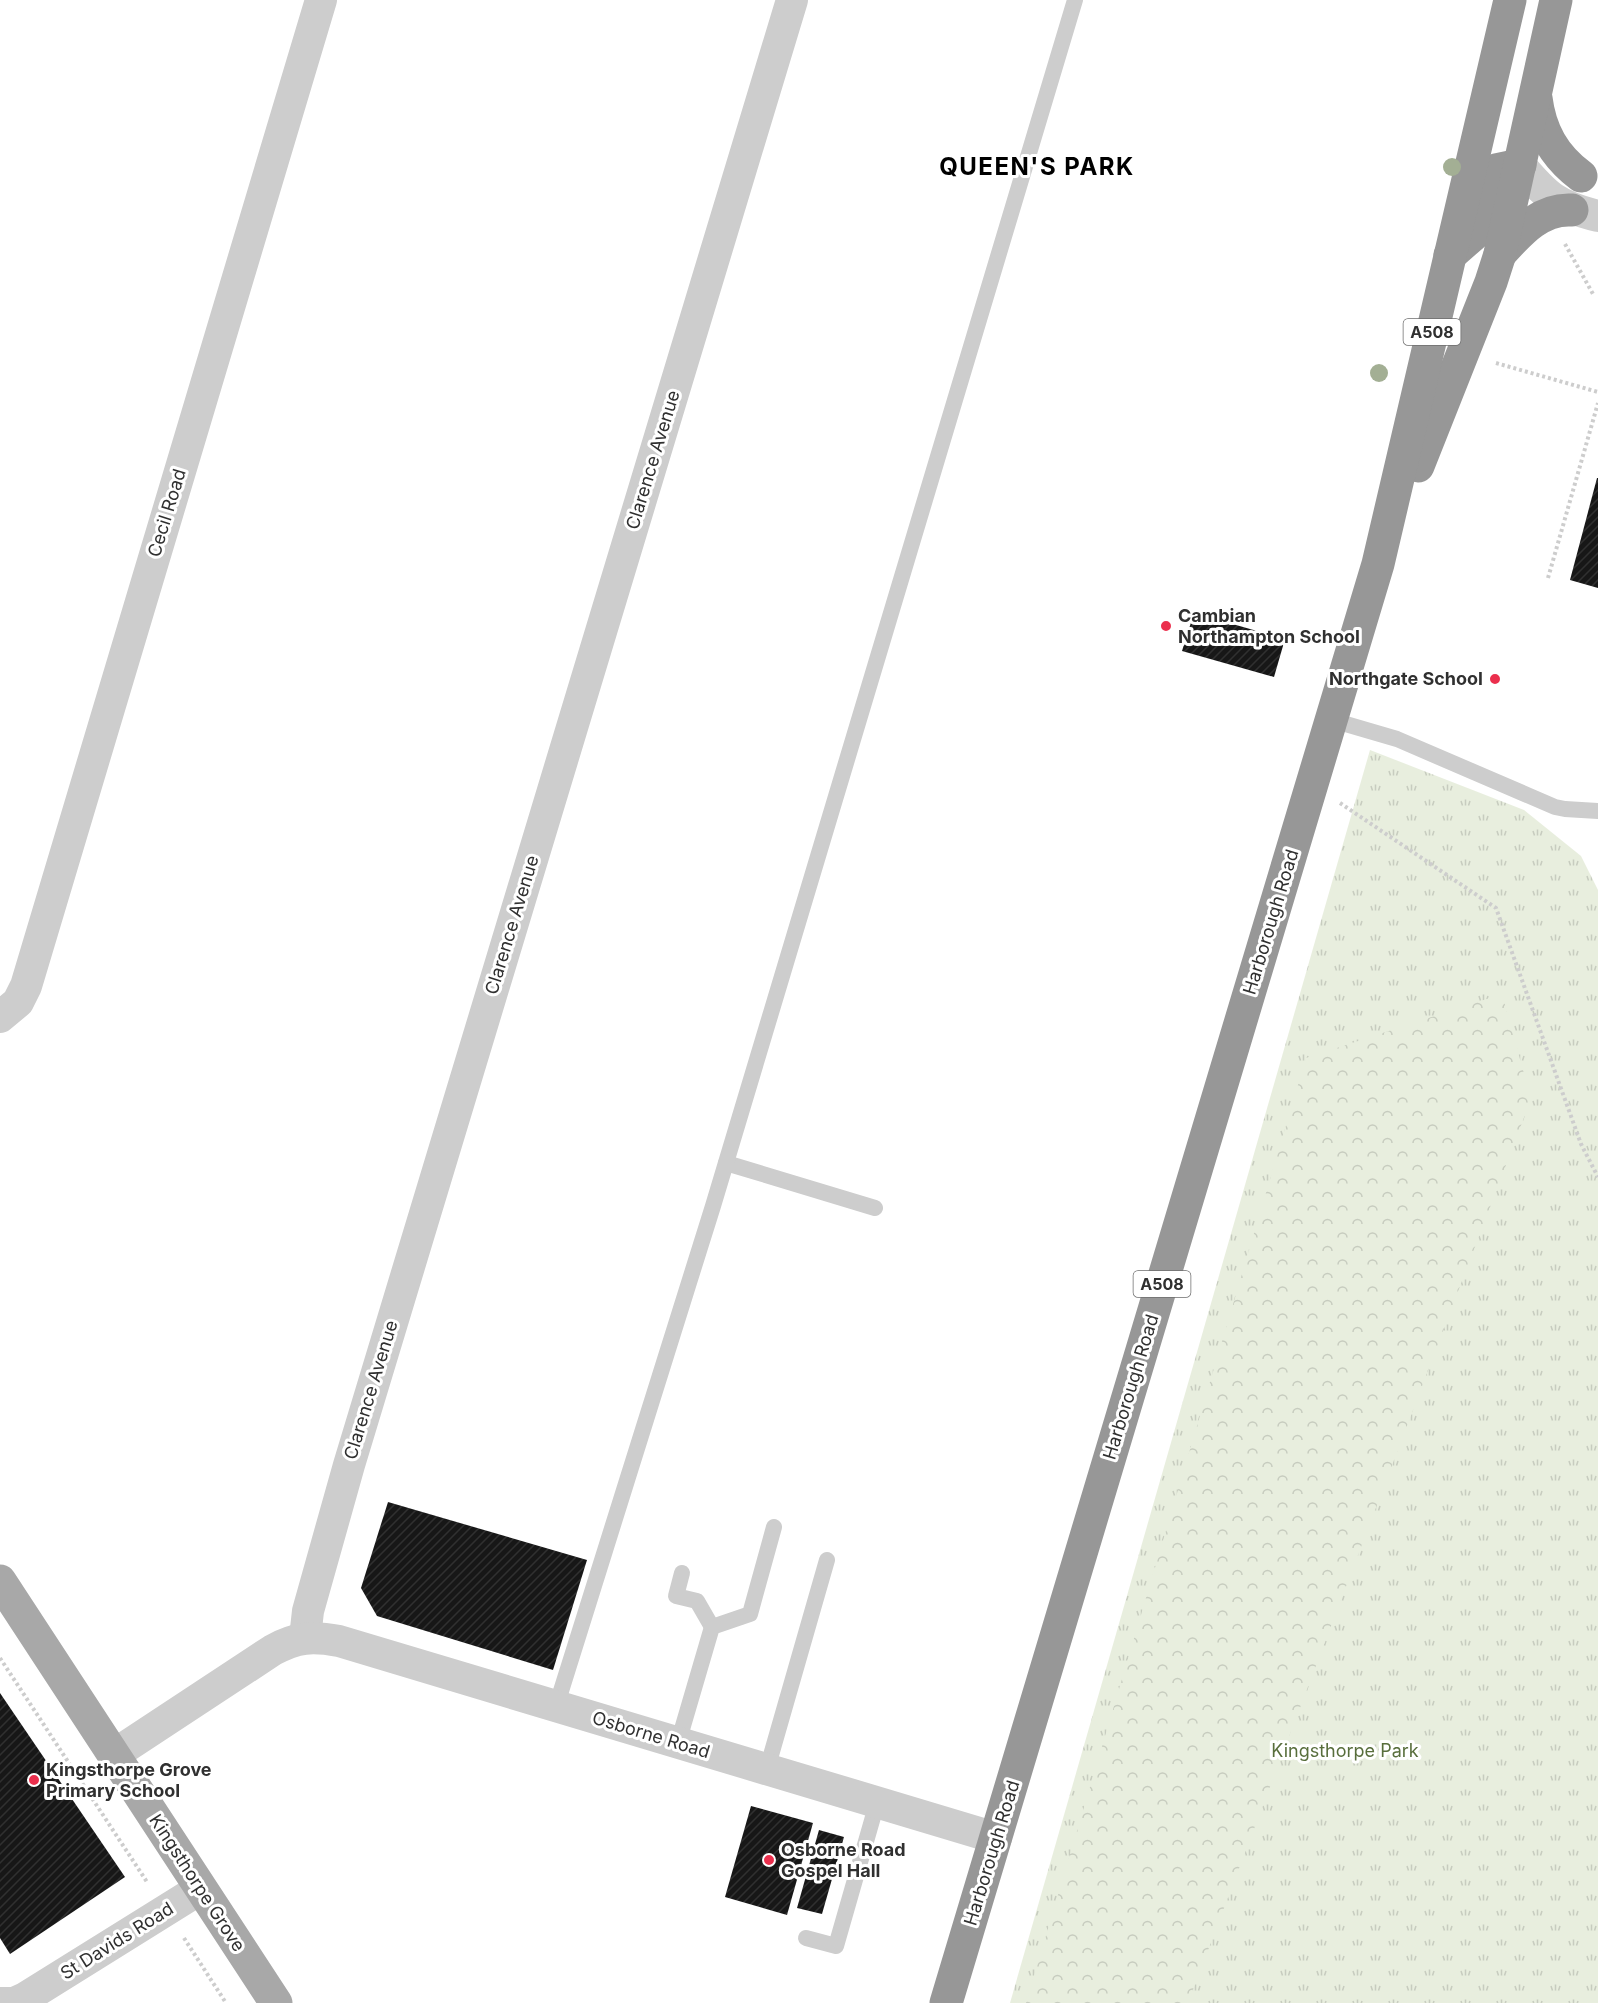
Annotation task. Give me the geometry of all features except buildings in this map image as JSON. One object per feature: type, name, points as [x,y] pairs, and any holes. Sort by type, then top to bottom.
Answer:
[{"type":"highway","name":"A508","points":[[1378,564],[1491,282],[1500,254],[1556,0]]},
{"type":"highway","name":"A508","points":[[1378,564],[1511,7]]},
{"type":"highway","points":[[1536,93],[1542,129],[1553,149],[1566,165],[1590,179]]},
{"type":"highway","points":[[1450,255],[1481,228],[1496,170],[1520,165],[1503,143],[1487,100]]},
{"type":"highway","points":[[1500,254],[1533,221],[1548,213],[1562,209],[1585,213]]},
{"type":"highway","name":"Harborough Road","points":[[946,2003],[1378,564]]},
{"type":"main road","name":"Kingsthorpe Grove","points":[[0,1581],[276,2003]]},
{"type":"street","name":"Cecil Road","points":[[0,1017],[18,1002],[26,986],[321,0]]},
{"type":"street","name":"Clarence Avenue","points":[[305,1638],[308,1611],[352,1454],[792,0]]},
{"type":"street","points":[[1520,165],[1590,179]]},
{"type":"street","points":[[1520,165],[1554,200],[1585,213]]},
{"type":"street","name":"Osborne Road","points":[[305,1638],[339,1641],[996,1838]]},
{"type":"street","points":[[115,1754],[273,1650],[305,1638]]},
{"type":"street","name":"St Davids Road","points":[[0,2003],[14,2003],[25,1998],[200,1889]]},
{"type":"lane","points":[[556,1707],[726,1163],[1075,0]]},
{"type":"lane","points":[[1332,720],[1397,739],[1555,807],[1598,811]]},
{"type":"lane","points":[[726,1163],[875,1208]]},
{"type":"lane","points":[[712,1626],[750,1614],[774,1527]]},
{"type":"lane","points":[[767,1769],[827,1560]]},
{"type":"lane","points":[[678,1743],[712,1626],[697,1601],[676,1596],[682,1573]]},
{"type":"lane","points":[[806,1938],[836,1946],[877,1803]]},
{"type":"path","points":[[1563,241],[1593,294]]},
{"type":"path","points":[[1487,361],[1598,392]]},
{"type":"path","points":[[1548,578],[1598,403]]},
{"type":"path","points":[[1312,784],[1496,908],[1581,1144],[1598,1177]]},
{"type":"path","points":[[0,1658],[226,2003]]},
{"type":"green space","name":"Kingsthorpe Park","points":[[1370,750],[1524,810],[1581,856],[1598,890],[1598,2003],[1010,2003]]},
{"type":"green space","points":[[1502,994],[1531,1099],[1188,2003],[1026,2003],[1306,1058]]},
{"type":"place","name":"Cambian Northampton School","points":[[1166,626]]},
{"type":"place","name":"Northgate School","points":[[1495,679]]},
{"type":"place","name":"Kingsthorpe Grove Primary School","points":[[34,1780]]},
{"type":"place","name":"Osborne Road Gospel Hall","points":[[769,1860]]},
{"type":"district","name":"QUEEN'S PARK","points":[[1037,167]]}]
